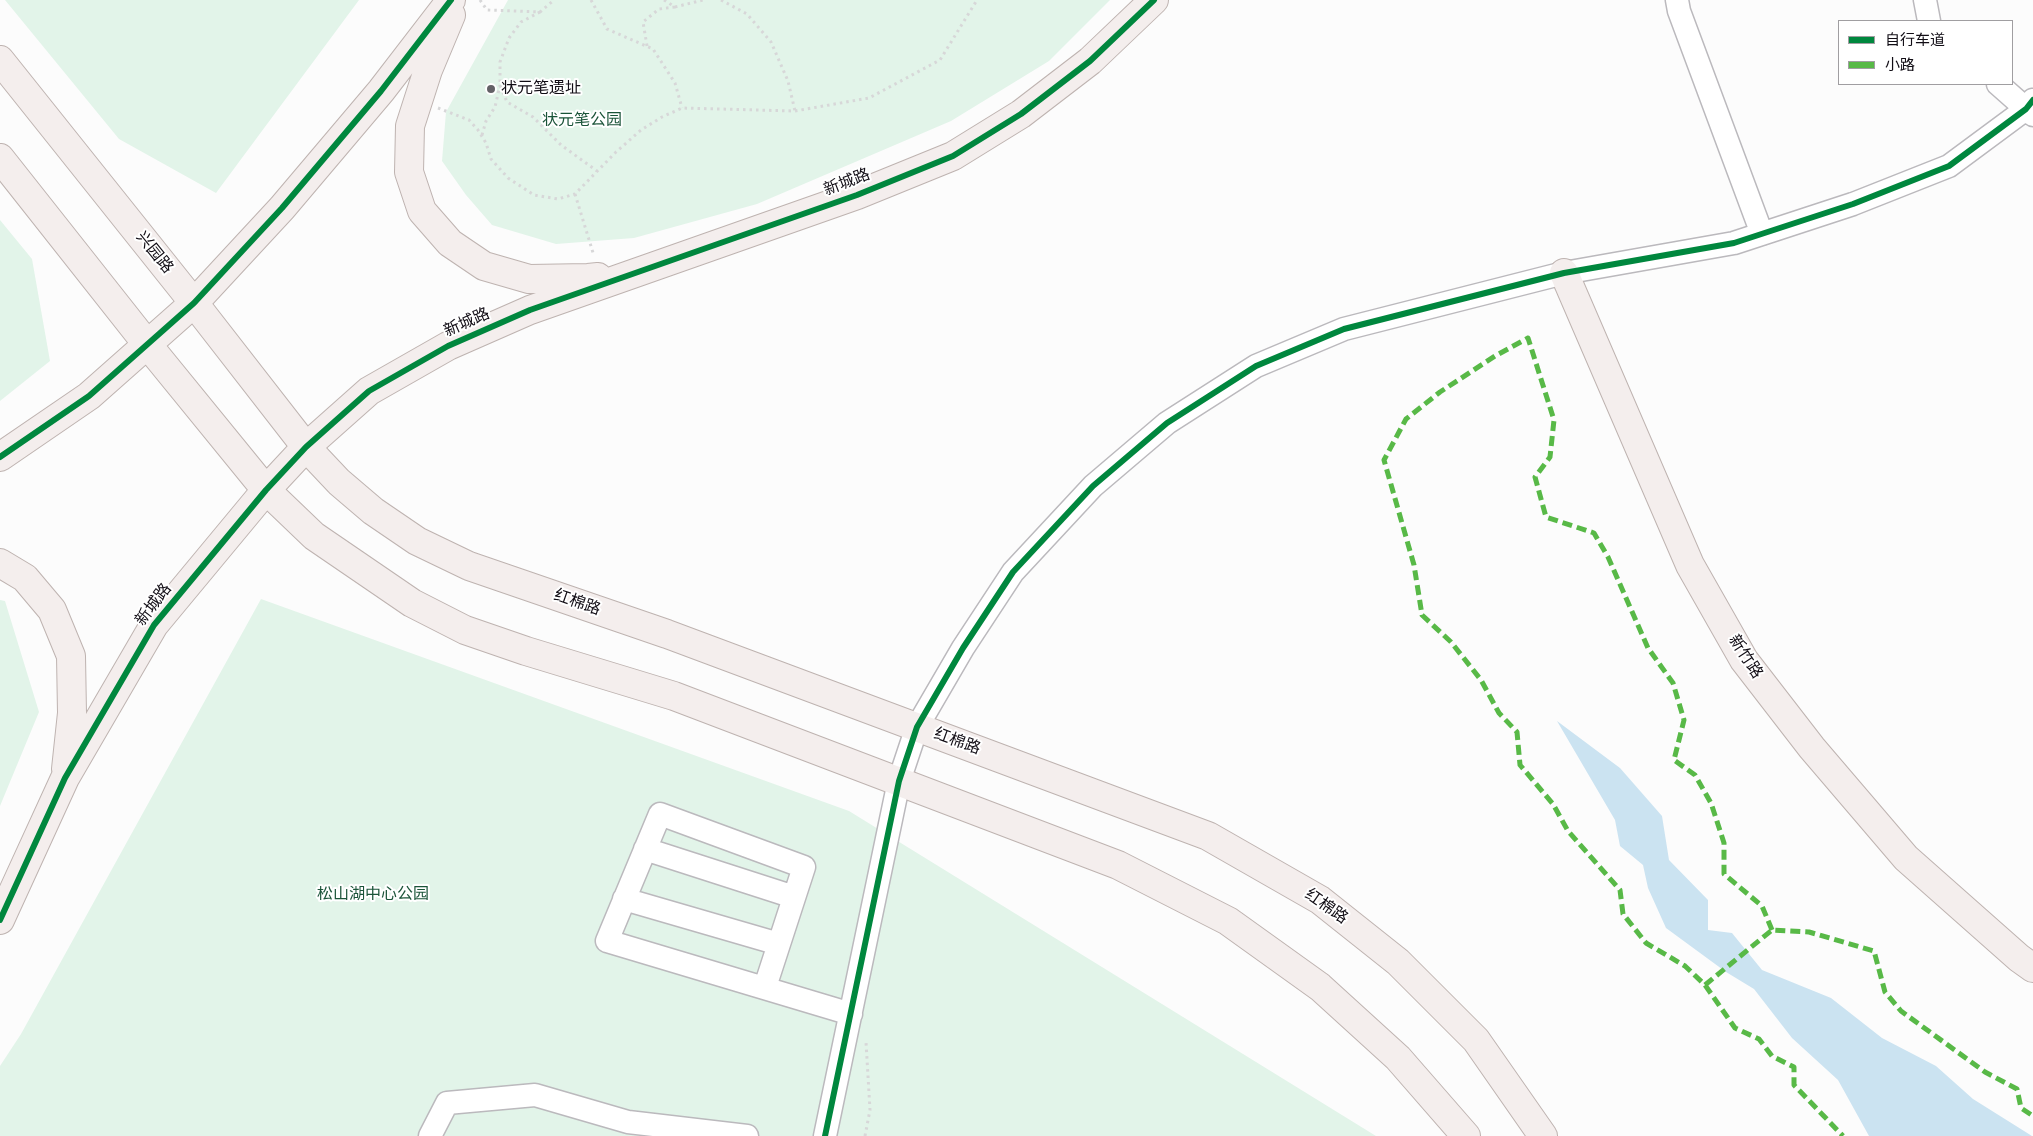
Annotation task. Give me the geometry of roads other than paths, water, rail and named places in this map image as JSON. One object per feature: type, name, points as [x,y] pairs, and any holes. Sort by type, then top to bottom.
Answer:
[{"type":"main road","points":[[0,457],[89,396],[194,302],[289,200],[381,91],[450,0]]},
{"type":"main road","points":[[458,0],[428,70],[410,126],[409,172],[422,211],[450,243],[484,266],[528,279],[588,278],[650,267]]},
{"type":"main road","name":"新城路","points":[[0,920],[66,778],[154,625],[266,490],[306,447],[369,391],[448,346],[530,310],[857,195],[953,156],[1021,114],[1090,60],[1154,0]]},
{"type":"main road","name":"兴园路","points":[[0,60],[194,302],[306,447]]},
{"type":"main road","points":[[0,158],[147,344],[266,490],[314,536],[353,564],[412,603],[465,630],[526,651],[674,696],[1118,864],[1228,921],[1320,987],[1398,1058],[1466,1136]]},
{"type":"main road","name":"新竹路","points":[[1564,273],[1690,565],[1744,660],[1812,748],[1906,858],[2019,958],[2033,968]]},
{"type":"main road","name":"红棉路","points":[[306,447],[339,482],[373,511],[417,541],[469,566],[667,634],[1208,836],[1320,900],[1398,962],[1476,1040],[1543,1136]]},
{"type":"main road","points":[[0,563],[25,578],[52,610],[71,656],[72,712],[66,778]]},
{"type":"street","points":[[1677,0],[1679,11],[1762,234]]},
{"type":"street","points":[[1925,0],[1929,20]]},
{"type":"street","points":[[824,1136],[899,781],[917,727],[963,648],[1013,572],[1093,486],[1167,423],[1256,366],[1344,329],[1564,273],[1734,243],[1853,204],[1950,166],[2031,108],[1999,85]]},
{"type":"street","points":[[765,988],[804,867],[660,814],[607,941],[851,1014]]},
{"type":"street","points":[[645,849],[794,897]]},
{"type":"street","points":[[624,899],[779,944]]},
{"type":"street","points":[[430,1136],[447,1103],[535,1095],[628,1122],[747,1136]]},
{"type":"water","points":[[1557,721],[1620,768],[1662,816],[1669,860],[1708,900],[1708,930],[1732,933],[1762,970],[1831,998],[1882,1038],[1936,1066],[1973,1099],[2032,1136],[1869,1136],[1838,1080],[1792,1038],[1754,989],[1726,972],[1666,928],[1648,888],[1643,865],[1620,846],[1615,820]]},
{"type":"place","name":"状元笔遗址","points":[[491,89]]},
{"type":"park label","name":"状元笔公园","points":[[582,121]]},
{"type":"park label","name":"松山湖中心公园","points":[[373,895]]}]
